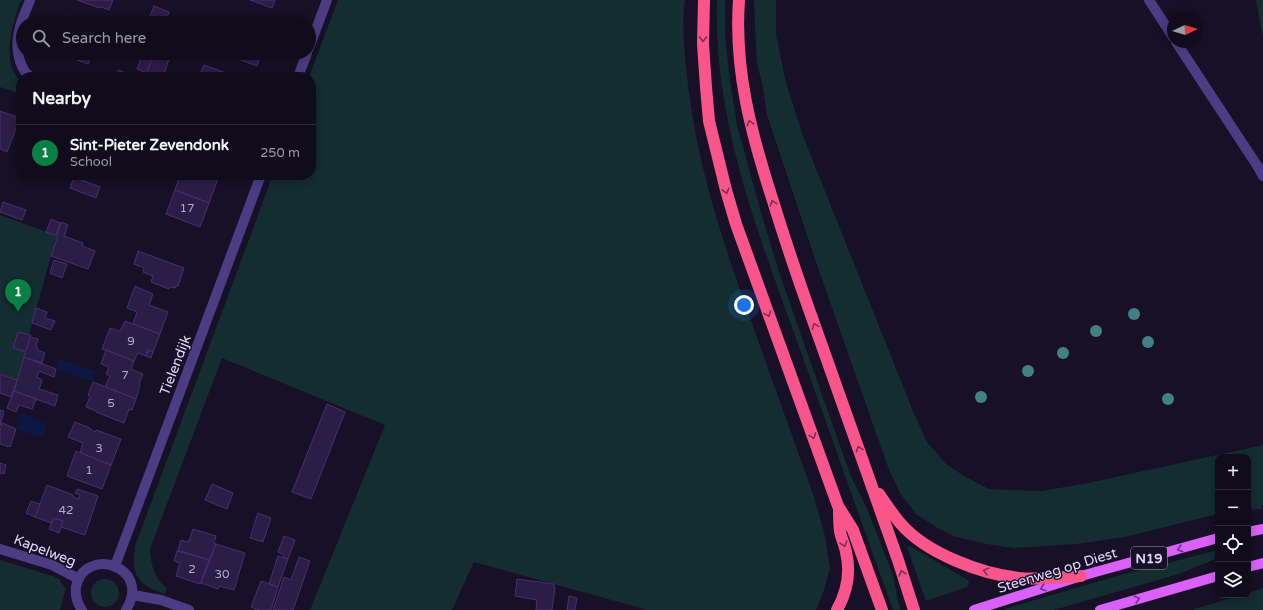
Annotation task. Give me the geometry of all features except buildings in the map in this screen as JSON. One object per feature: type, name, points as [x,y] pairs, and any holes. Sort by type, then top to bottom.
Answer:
[{"type":"highway","points":[[704,0],[703,44],[706,88],[710,121],[726,190],[736,224],[838,506],[853,530],[882,610]]},
{"type":"highway","points":[[739,0],[738,40],[741,77],[747,113],[760,160],[788,250],[898,560],[914,610]]},
{"type":"highway","points":[[872,486],[901,525],[916,538],[939,553],[957,561],[974,568],[1019,578],[1080,576]]},
{"type":"highway","points":[[837,610],[847,584],[849,569],[840,533],[838,506]]},
{"type":"main road","points":[[1251,531],[1263,529]]},
{"type":"main road","name":"Steenweg op Diest","points":[[974,610],[1080,576],[1215,539]]},
{"type":"main road","points":[[1251,566],[1263,563]]},
{"type":"main road","name":"N19","points":[[1100,610],[1215,577]]},
{"type":"street","points":[[24,16],[30,0]]},
{"type":"street","points":[[316,29],[327,0]]},
{"type":"street","points":[[1149,0],[1167,28]]},
{"type":"street","points":[[1180,48],[1263,176]]},
{"type":"street","points":[[20,60],[22,67],[26,72]]},
{"type":"street","points":[[300,72],[304,60]]},
{"type":"street","name":"Tielendijk","points":[[115,566],[259,180]]},
{"type":"street","name":"Kapelweg","points":[[0,549],[52,565],[79,579]]},
{"type":"street","points":[[82,610],[77,600],[76,593],[79,579],[90,567],[98,564],[115,566],[123,570],[129,577],[133,595],[131,603],[126,610]]},
{"type":"street","points":[[133,595],[161,600],[189,610]]},
{"type":"green space","points":[[0,0],[21,0],[10,42],[11,64],[16,74],[16,92],[0,87]]},
{"type":"green space","points":[[338,0],[685,0],[684,42],[690,100],[695,133],[711,198],[720,230],[742,294],[814,497],[825,536],[830,568],[823,593],[816,610],[648,610],[474,562],[452,610],[310,610],[385,425],[222,358],[150,549],[151,561],[156,576],[167,588],[165,594],[148,586],[138,578],[134,565],[135,546],[271,180],[316,180],[316,72],[311,72]]},
{"type":"green space","points":[[717,0],[725,0],[725,35],[737,125],[762,216],[780,275],[850,474],[868,511],[893,575],[900,610],[893,610],[768,260],[741,175],[730,132],[722,88],[718,44]]},
{"type":"green space","points":[[754,0],[776,0],[776,34],[786,83],[803,136],[913,411],[927,442],[946,464],[964,476],[989,489],[1042,491],[1088,483],[1215,455],[1215,515],[1125,537],[1076,544],[1014,548],[986,544],[953,536],[916,514],[900,493],[889,470],[817,265],[767,115],[763,87],[757,64]]},
{"type":"green space","points":[[1256,0],[1263,0],[1263,39]]},
{"type":"green space","points":[[0,215],[58,236],[51,256],[29,335],[31,335],[17,380],[0,374]]},
{"type":"green space","points":[[1263,445],[1262,509],[1251,510],[1251,454],[1222,454]]},
{"type":"green space","points":[[910,546],[968,580],[969,582],[967,587],[926,601],[907,547]]},
{"type":"green space","points":[[1215,551],[1215,559],[1179,574],[1054,610],[1001,610],[1117,576]]},
{"type":"green space","points":[[0,560],[59,579],[66,589],[60,610],[0,610]]},
{"type":"green space","points":[[105,579],[115,583],[119,593],[115,603],[105,607],[95,603],[91,593],[95,583]]},
{"type":"green space","points":[[1263,588],[1263,610],[1191,610],[1231,598],[1251,598],[1251,592]]},
{"type":"water","points":[[59,359],[96,372],[93,382],[56,369]]},
{"type":"water","points":[[22,413],[47,423],[42,438],[16,429]]},
{"type":"place","name":"Sint-Pieter Zevendonk","points":[[18,312]]}]
